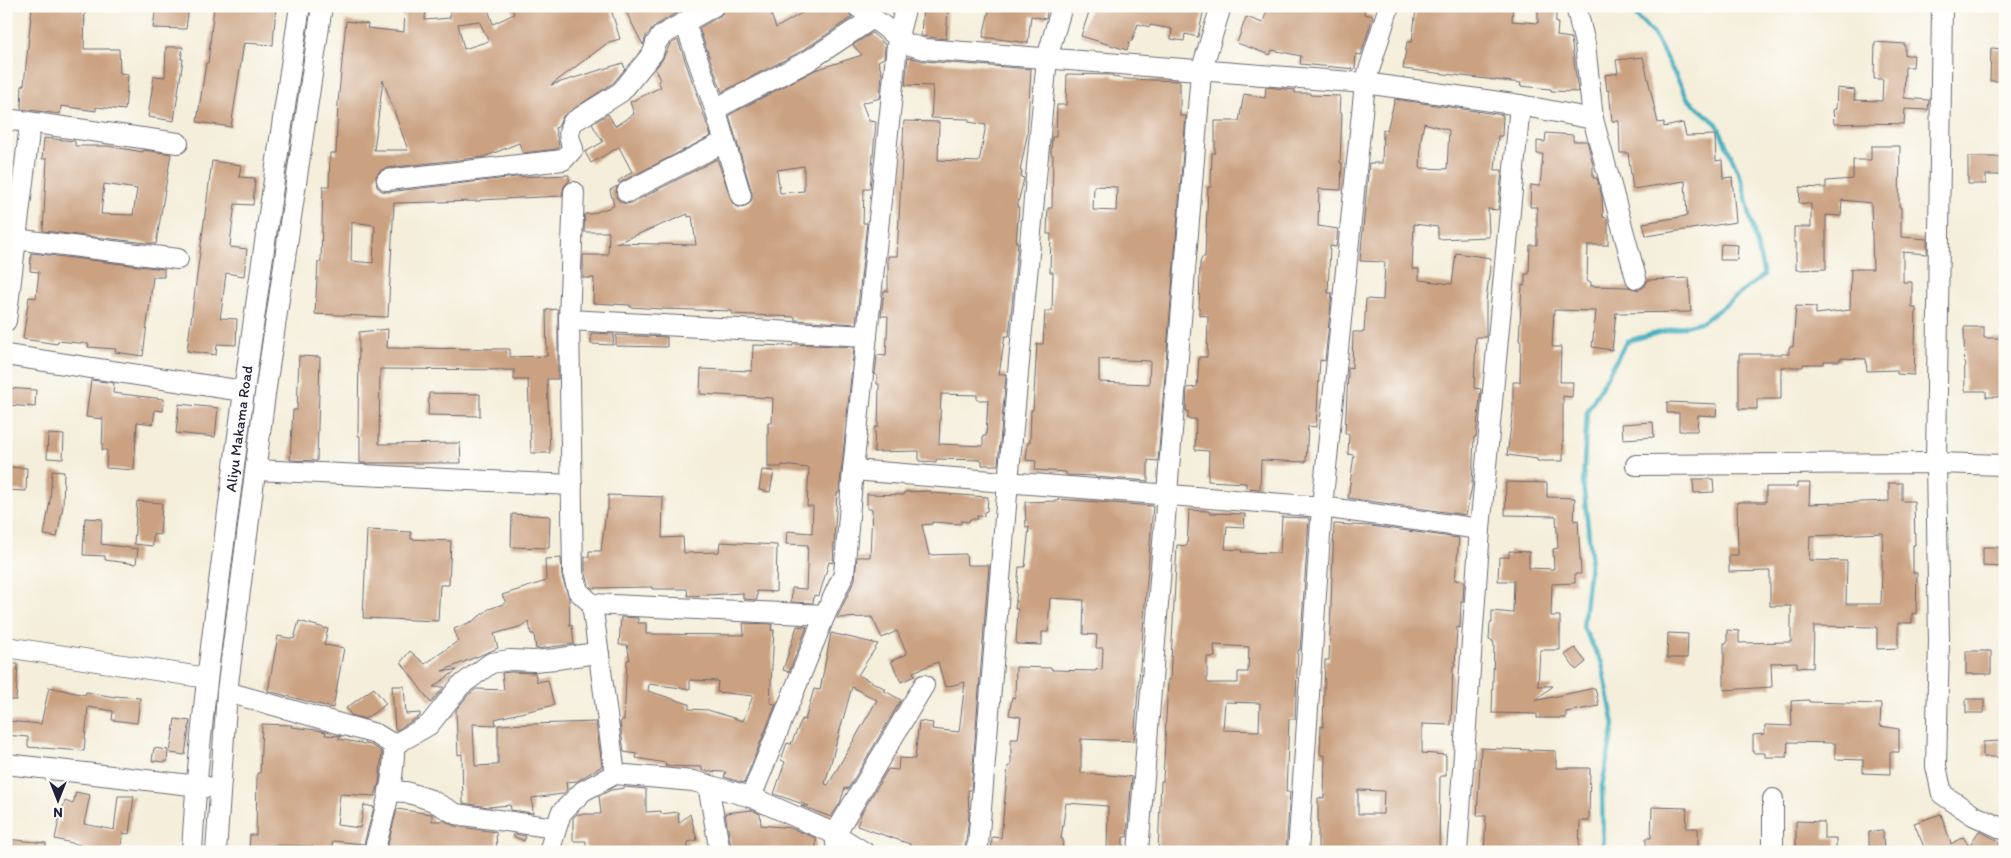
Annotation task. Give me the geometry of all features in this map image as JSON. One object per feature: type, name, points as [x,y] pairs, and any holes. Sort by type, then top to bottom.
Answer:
[{"type":"street","name":"Aliyu Makama Road","points":[[192,852],[196,785],[207,678],[243,391],[300,6]]},
{"type":"street","name":"Aliyu Makama Road","points":[[216,852],[227,692],[266,384],[322,6]]},
{"type":"street","points":[[387,180],[563,160],[573,148],[569,129],[573,122],[621,92],[653,53],[656,43],[662,35],[714,6]]},
{"type":"street","points":[[751,797],[825,615],[844,574],[898,36],[906,6]]},
{"type":"street","points":[[975,852],[978,845],[1008,482],[1047,58],[1062,6]]},
{"type":"street","points":[[1138,852],[1201,72],[1221,6]]},
{"type":"street","points":[[1298,852],[1322,507],[1365,83],[1389,6]]},
{"type":"street","points":[[1576,6],[1585,44],[1594,119],[1636,278]]},
{"type":"street","points":[[1942,6],[1936,463],[1939,642],[1936,766],[1942,794],[1973,815],[2005,830]]},
{"type":"street","points":[[715,110],[808,61],[865,12],[907,44],[925,49],[1201,72],[1365,83],[1520,105],[1594,119]]},
{"type":"street","points":[[685,23],[715,110],[741,196]]},
{"type":"street","points":[[1457,852],[1480,529],[1520,105]]},
{"type":"street","points":[[6,120],[178,143]]},
{"type":"street","points":[[6,321],[11,239],[30,124]]},
{"type":"street","points":[[627,192],[724,142]]},
{"type":"street","points":[[574,192],[568,320],[573,573],[578,591],[592,604],[615,774]]},
{"type":"street","points":[[11,239],[178,259]]},
{"type":"street","points":[[568,320],[867,336]]},
{"type":"street","points":[[6,355],[243,391]]},
{"type":"street","points":[[1636,465],[1936,463],[2005,465]]},
{"type":"street","points":[[256,470],[572,485]]},
{"type":"street","points":[[853,470],[1322,507],[1480,529]]},
{"type":"street","points":[[592,604],[825,615]]},
{"type":"street","points":[[6,647],[207,678]]},
{"type":"street","points":[[394,745],[429,725],[460,686],[491,663],[510,660],[548,660],[599,654]]},
{"type":"street","points":[[836,843],[924,685]]},
{"type":"street","points":[[227,692],[376,734],[394,745]]},
{"type":"street","points":[[374,852],[389,791],[394,759],[394,745]]},
{"type":"street","points":[[6,764],[220,789]]},
{"type":"street","points":[[548,852],[561,814],[583,792],[615,774],[693,781],[751,797],[836,843],[864,852]]},
{"type":"street","points":[[708,785],[720,852]]},
{"type":"street","points":[[389,791],[406,792],[431,800],[456,814],[555,828]]},
{"type":"street","points":[[1773,799],[1773,852]]},
{"type":"building","points":[[32,6],[85,8],[84,49],[119,49],[120,73],[128,74],[125,110],[96,107],[96,111],[61,106],[60,114],[21,109],[22,85],[24,85]]},
{"type":"building","points":[[156,6],[189,6],[186,29],[153,28]]},
{"type":"building","points":[[214,6],[276,6],[273,45],[244,43],[231,127],[197,122],[206,63],[208,63]]},
{"type":"building","points":[[405,6],[426,6],[425,20],[450,18],[450,6],[487,6],[493,24],[514,14],[511,6],[610,6],[620,39],[609,42],[551,85],[623,63],[625,69],[613,83],[563,116],[558,127],[555,128],[559,146],[557,149],[523,153],[519,143],[484,157],[386,168],[380,171],[376,176],[377,187],[382,191],[388,192],[516,177],[569,175],[569,181],[564,186],[562,196],[480,201],[394,203],[388,317],[315,314],[318,262],[321,262],[323,186],[329,186],[330,153],[336,153],[338,103],[346,21],[368,24],[367,28],[404,32]],"holes":[[[479,21],[489,41],[464,49],[458,24]],[[383,80],[408,150],[374,150]],[[352,222],[375,225],[373,263],[351,261]]]},
{"type":"building","points":[[623,6],[689,6],[656,25],[646,36],[643,45]]},
{"type":"building","points":[[728,6],[768,6],[776,28],[814,6],[843,6],[852,17],[802,51],[722,92],[699,28],[720,16]]},
{"type":"building","points":[[923,6],[948,7],[946,39],[921,36]]},
{"type":"building","points":[[990,6],[1048,6],[1046,19],[1031,16],[1028,43],[983,37]]},
{"type":"building","points":[[1091,6],[1196,6],[1204,8],[1198,37],[1185,34],[1184,41],[1171,39],[1172,29],[1138,24],[1127,50],[1081,36]]},
{"type":"building","points":[[1268,6],[1348,6],[1365,10],[1364,14],[1373,16],[1361,55],[1356,54],[1355,69],[1300,64],[1301,56],[1272,50],[1270,55],[1237,43],[1246,17],[1263,23]]},
{"type":"building","points":[[1421,6],[1513,6],[1512,21],[1538,23],[1538,6],[1556,6],[1557,36],[1571,38],[1578,92],[1551,91],[1551,89],[1520,86],[1521,83],[1403,69],[1407,42],[1412,42],[1416,9],[1421,9]]},
{"type":"building","points":[[872,33],[885,44],[884,58],[878,61],[882,74],[880,98],[862,103],[869,121],[876,122],[870,189],[864,189],[863,223],[867,223],[856,324],[795,320],[795,317],[732,314],[732,311],[662,309],[593,303],[594,278],[583,278],[583,255],[608,255],[609,232],[584,232],[585,214],[591,214],[614,206],[610,190],[617,186],[616,197],[620,202],[632,203],[717,159],[733,204],[739,208],[749,204],[752,199],[752,193],[729,115],[815,70],[862,55],[853,45]],"holes":[[[804,166],[804,191],[780,193],[777,170]],[[688,214],[688,217],[692,216],[696,245],[616,243]]]},
{"type":"building","points":[[678,40],[711,136],[619,183],[618,181],[632,172],[619,147],[591,163],[585,152],[603,142],[592,124],[608,114],[615,126],[634,114],[630,102],[661,87],[655,69],[670,44]]},
{"type":"building","points":[[1875,42],[1905,44],[1905,55],[1914,55],[1913,67],[1905,67],[1904,98],[1929,100],[1928,110],[1905,109],[1904,124],[1834,124],[1833,109],[1836,109],[1837,88],[1855,90],[1854,100],[1882,101],[1883,79],[1874,79]]},
{"type":"building","points":[[166,47],[183,47],[174,121],[148,117],[154,76],[165,77]]},
{"type":"building","points":[[1991,48],[2005,49],[2005,81],[1990,81]]},
{"type":"building","points":[[908,57],[924,61],[1031,69],[1027,136],[1020,171],[1022,171],[1021,177],[1024,178],[1017,207],[1019,207],[1016,242],[1018,242],[1009,336],[1005,336],[999,374],[1006,374],[998,465],[982,465],[982,460],[936,459],[936,462],[919,461],[919,451],[874,452],[875,427],[878,427],[879,384],[877,384],[877,375],[875,375],[877,355],[886,356],[888,316],[881,316],[884,291],[888,291],[888,256],[897,256],[904,121],[939,122],[938,160],[979,162],[986,125],[969,122],[969,119],[931,118],[933,86],[905,85]],"holes":[[[941,394],[977,395],[977,400],[988,400],[986,436],[983,436],[983,446],[939,444]]]},
{"type":"building","points":[[1643,57],[1658,123],[1664,122],[1664,127],[1683,123],[1686,136],[1715,135],[1716,161],[1722,160],[1723,178],[1732,177],[1736,222],[1646,236],[1643,223],[1687,216],[1685,181],[1633,189],[1628,153],[1620,153],[1619,121],[1612,121],[1609,90],[1607,91],[1605,75],[1618,73],[1616,60]]},
{"type":"building","points":[[1067,74],[1113,75],[1113,77],[1126,79],[1180,81],[1180,116],[1186,116],[1158,461],[1148,460],[1148,481],[1066,475],[1066,472],[1035,470],[1036,461],[1026,460],[1028,442],[1030,442],[1037,344],[1043,344],[1045,311],[1052,311],[1053,272],[1050,272],[1051,234],[1047,234],[1048,208],[1052,208],[1052,137],[1056,137],[1057,105],[1066,105]],"holes":[[[1094,186],[1117,187],[1116,211],[1093,210]],[[1099,359],[1150,361],[1149,384],[1099,382]]]},
{"type":"building","points":[[1266,87],[1295,90],[1295,93],[1310,93],[1310,95],[1340,96],[1339,113],[1342,113],[1340,163],[1342,163],[1341,190],[1319,189],[1318,226],[1338,229],[1336,247],[1330,246],[1328,293],[1332,293],[1325,361],[1320,360],[1316,427],[1308,426],[1306,462],[1261,460],[1260,489],[1246,488],[1246,483],[1208,481],[1209,451],[1195,450],[1196,419],[1188,419],[1188,411],[1186,411],[1187,388],[1197,387],[1199,357],[1207,357],[1208,316],[1199,315],[1200,263],[1202,257],[1205,257],[1208,187],[1211,187],[1212,153],[1215,153],[1215,121],[1239,121],[1244,94],[1265,98]]},
{"type":"building","points":[[1395,99],[1503,115],[1502,136],[1498,136],[1495,170],[1502,170],[1498,210],[1488,209],[1489,237],[1438,239],[1438,227],[1414,224],[1412,269],[1419,269],[1419,280],[1452,284],[1456,253],[1491,258],[1486,301],[1486,337],[1476,337],[1474,388],[1481,389],[1476,437],[1474,437],[1472,486],[1466,515],[1348,498],[1354,455],[1348,454],[1349,434],[1345,434],[1348,367],[1352,368],[1353,332],[1364,332],[1366,299],[1383,300],[1385,262],[1360,261],[1369,163],[1382,163],[1383,130],[1387,130]],"holes":[[[1424,123],[1449,130],[1447,169],[1420,168],[1421,139]]]},
{"type":"building","points":[[1546,133],[1573,135],[1573,141],[1587,141],[1593,165],[1593,178],[1597,178],[1602,197],[1603,217],[1607,218],[1608,221],[1608,245],[1588,245],[1587,282],[1591,282],[1591,286],[1628,287],[1639,290],[1645,286],[1648,280],[1689,278],[1691,312],[1616,313],[1612,350],[1592,347],[1596,311],[1554,310],[1552,347],[1561,347],[1560,382],[1573,382],[1572,397],[1563,396],[1563,461],[1537,461],[1537,459],[1507,455],[1513,412],[1513,382],[1520,382],[1521,341],[1519,341],[1522,285],[1525,286],[1525,274],[1529,274],[1530,245],[1537,245],[1537,207],[1530,207],[1531,185],[1540,186],[1543,154],[1537,154],[1537,141],[1545,142]]},
{"type":"building","points":[[44,138],[75,141],[75,146],[108,146],[143,152],[143,150],[171,154],[156,244],[43,231],[47,159],[42,159]],"holes":[[[104,184],[137,189],[133,215],[101,214]]]},
{"type":"building","points":[[1871,146],[1900,146],[1899,207],[1901,207],[1901,237],[1927,239],[1927,254],[1903,252],[1903,282],[1912,282],[1912,308],[1916,308],[1914,375],[1897,374],[1897,370],[1867,371],[1866,359],[1840,358],[1840,361],[1824,361],[1824,364],[1803,364],[1803,367],[1781,367],[1781,399],[1757,399],[1757,409],[1739,409],[1739,354],[1789,354],[1789,347],[1793,347],[1796,306],[1816,307],[1816,314],[1850,310],[1851,269],[1873,269],[1871,203],[1842,200],[1841,216],[1826,215],[1826,269],[1796,270],[1796,242],[1794,242],[1794,227],[1811,227],[1811,204],[1799,203],[1800,187],[1826,188],[1826,181],[1853,179],[1853,160],[1871,160]]},
{"type":"building","points":[[1968,157],[2005,157],[2005,175],[1986,175],[1986,184],[1968,184]]},
{"type":"building","points":[[212,161],[241,165],[239,177],[255,178],[253,205],[235,204],[231,235],[230,247],[247,249],[244,276],[226,273],[220,318],[237,319],[236,345],[217,344],[216,355],[187,351]]},
{"type":"building","points":[[1721,244],[1738,245],[1737,260],[1720,260]]},
{"type":"building","points":[[31,253],[164,269],[164,277],[153,277],[143,356],[115,352],[116,349],[88,347],[89,344],[58,341],[57,344],[23,339],[29,297],[36,298],[39,272],[30,271]]},
{"type":"building","points":[[558,309],[558,379],[547,379],[550,453],[531,453],[528,380],[514,380],[514,370],[380,369],[379,444],[460,443],[461,463],[360,463],[360,436],[358,436],[359,332],[388,329],[387,348],[510,349],[510,357],[547,356],[546,310]]},
{"type":"building","points":[[1964,327],[1984,327],[1984,338],[2005,338],[2005,397],[1986,397],[1986,391],[1965,391]]},
{"type":"building","points":[[591,333],[614,334],[613,345],[591,344]]},
{"type":"building","points":[[616,335],[667,337],[667,347],[616,346]]},
{"type":"building","points":[[793,344],[854,347],[839,493],[837,493],[833,563],[829,562],[819,596],[814,595],[813,603],[791,602],[792,588],[806,589],[808,545],[786,544],[787,531],[812,533],[813,506],[807,506],[809,468],[782,465],[782,467],[768,467],[768,423],[772,423],[773,398],[700,394],[701,369],[752,371],[753,345],[793,346]]},
{"type":"building","points":[[299,356],[320,357],[317,461],[290,460],[293,410],[297,410]]},
{"type":"building","points":[[91,380],[114,383],[113,393],[164,399],[163,411],[155,410],[153,424],[137,422],[134,470],[106,468],[107,450],[102,450],[103,419],[86,417]]},
{"type":"building","points":[[6,388],[36,390],[35,407],[6,405]]},
{"type":"building","points":[[429,393],[480,394],[480,416],[428,415]]},
{"type":"building","points":[[1667,402],[1717,404],[1716,416],[1698,415],[1697,431],[1679,431],[1679,413],[1667,413]]},
{"type":"building","points":[[179,404],[218,408],[215,437],[176,433]]},
{"type":"building","points":[[1653,422],[1654,437],[1623,439],[1622,424]]},
{"type":"building","points":[[48,434],[64,435],[63,459],[47,458]]},
{"type":"building","points":[[6,467],[27,468],[26,491],[6,490]]},
{"type":"building","points":[[762,470],[774,471],[770,492],[759,490]]},
{"type":"building","points":[[52,471],[64,472],[63,506],[57,537],[44,535],[50,501]]},
{"type":"building","points":[[1693,479],[1713,479],[1714,492],[1694,493]]},
{"type":"building","points":[[1506,482],[1547,483],[1547,497],[1575,498],[1574,521],[1578,520],[1581,574],[1575,574],[1575,583],[1552,584],[1551,616],[1560,616],[1560,650],[1540,650],[1538,686],[1553,686],[1534,701],[1595,688],[1599,706],[1566,712],[1566,718],[1537,718],[1537,714],[1492,713],[1494,645],[1493,641],[1489,640],[1492,611],[1513,613],[1514,581],[1498,581],[1499,557],[1509,557],[1509,551],[1529,552],[1529,568],[1554,569],[1553,549],[1558,548],[1556,516],[1505,515]]},
{"type":"building","points":[[1797,483],[1810,483],[1809,504],[1889,501],[1889,483],[1902,483],[1902,501],[1914,501],[1915,545],[1913,545],[1913,573],[1917,573],[1916,614],[1912,613],[1912,623],[1898,623],[1898,648],[1877,649],[1877,627],[1814,626],[1813,668],[1797,667],[1797,662],[1771,663],[1772,687],[1724,690],[1724,643],[1727,643],[1727,630],[1739,631],[1739,643],[1791,642],[1791,606],[1770,606],[1770,571],[1729,572],[1729,555],[1738,555],[1737,502],[1766,502],[1766,487],[1797,487]],"holes":[[[1883,533],[1881,604],[1846,604],[1847,561],[1809,560],[1810,536]]]},
{"type":"building","points":[[931,491],[932,493],[988,497],[987,511],[984,512],[984,516],[977,516],[978,519],[970,519],[969,522],[961,521],[961,524],[932,522],[932,524],[922,525],[929,555],[966,554],[967,565],[989,565],[971,790],[968,790],[969,815],[963,852],[910,852],[910,844],[857,826],[861,814],[888,769],[898,770],[899,758],[915,759],[919,721],[933,723],[932,729],[959,732],[965,682],[945,687],[938,662],[913,672],[915,676],[901,682],[891,661],[907,654],[897,631],[882,638],[872,617],[837,618],[855,579],[857,557],[870,557],[872,509],[867,509],[867,494],[904,495],[904,492]]},
{"type":"building","points":[[608,495],[663,497],[662,538],[683,537],[684,553],[719,552],[720,542],[777,545],[776,592],[757,591],[757,600],[743,599],[743,593],[688,596],[687,589],[652,589],[652,587],[592,588],[589,585],[585,571],[585,557],[589,557],[589,551],[601,551],[606,511],[608,510]]},
{"type":"building","points":[[1058,499],[1153,506],[1134,741],[1081,739],[1081,773],[1132,777],[1127,837],[1123,837],[1123,852],[1107,852],[1108,806],[1066,803],[1061,839],[1063,839],[1062,852],[991,852],[992,837],[1001,838],[1008,766],[1011,766],[1011,739],[1018,739],[1021,717],[1009,715],[1012,697],[1015,698],[1016,667],[1052,668],[1052,670],[1102,670],[1103,648],[1096,648],[1097,635],[1083,634],[1084,600],[1050,598],[1048,632],[1042,632],[1042,645],[1016,644],[1018,609],[1015,609],[1019,567],[1025,567],[1029,527],[1026,528],[1025,502],[1058,501]]},
{"type":"building","points":[[137,501],[162,503],[160,535],[153,534],[153,546],[134,544]]},
{"type":"building","points":[[1189,510],[1209,511],[1209,513],[1245,514],[1244,527],[1227,526],[1225,549],[1242,550],[1241,552],[1280,553],[1282,517],[1309,518],[1300,650],[1298,650],[1295,719],[1289,719],[1286,792],[1290,792],[1286,852],[1158,852],[1177,545],[1187,546]],"holes":[[[1214,645],[1249,647],[1248,672],[1238,672],[1238,683],[1207,683],[1207,657],[1215,657]],[[1225,702],[1260,703],[1259,731],[1223,730]]]},
{"type":"building","points":[[512,514],[550,516],[549,548],[511,547]]},
{"type":"building","points":[[85,518],[102,519],[101,544],[138,549],[136,564],[105,560],[105,556],[83,555]]},
{"type":"building","points":[[1334,524],[1371,526],[1459,538],[1455,580],[1464,581],[1460,628],[1457,627],[1455,666],[1453,666],[1451,725],[1422,724],[1422,753],[1446,755],[1446,776],[1440,776],[1439,852],[1318,852],[1318,798],[1324,798],[1325,755],[1320,755],[1321,726],[1323,727],[1325,660],[1329,660]],"holes":[[[1358,790],[1384,791],[1383,814],[1358,814]]]},
{"type":"building","points":[[367,530],[411,532],[411,539],[451,541],[449,585],[440,585],[438,621],[363,618]]},
{"type":"building","points":[[1983,547],[2005,547],[2005,567],[1983,566]]},
{"type":"building","points":[[561,558],[562,576],[569,598],[570,626],[572,625],[574,644],[536,649],[534,634],[531,634],[529,622],[494,634],[498,648],[442,671],[457,670],[433,687],[444,687],[431,703],[401,662],[410,651],[425,664],[458,641],[454,629],[473,621],[489,609],[506,603],[502,595],[546,581],[545,559]]},
{"type":"building","points":[[621,617],[638,618],[638,623],[646,623],[646,634],[744,635],[743,623],[772,624],[771,630],[774,630],[770,703],[776,704],[744,783],[724,777],[726,772],[702,771],[702,767],[665,766],[666,763],[636,758],[637,754],[624,752],[620,723],[624,720],[627,660],[630,660],[627,645],[619,645]],"holes":[[[690,680],[718,681],[717,692],[753,696],[743,721],[708,710],[689,709],[689,704],[648,691],[649,684],[690,689]]]},
{"type":"building","points":[[299,621],[328,629],[324,645],[344,648],[333,708],[268,691],[278,636],[294,639]]},
{"type":"building","points":[[797,626],[807,627],[789,672],[783,670]]},
{"type":"building","points":[[831,633],[878,644],[858,675],[886,689],[883,690],[901,700],[848,789],[845,788],[840,803],[831,817],[801,806],[809,806],[774,794],[785,762],[781,760],[787,743],[791,744],[802,719],[805,720],[814,689],[820,690]],"holes":[[[852,687],[877,700],[828,785],[825,784]]]},
{"type":"building","points":[[1668,633],[1688,634],[1687,658],[1667,658]]},
{"type":"building","points":[[1575,648],[1586,662],[1576,670],[1565,655]]},
{"type":"building","points":[[1966,651],[1991,651],[1991,674],[1966,674]]},
{"type":"building","points":[[6,664],[18,664],[16,700],[6,700]]},
{"type":"building","points":[[502,673],[535,673],[537,682],[548,680],[554,705],[495,719],[496,725],[473,724],[475,766],[498,765],[498,725],[596,722],[602,766],[577,781],[566,782],[567,790],[563,794],[532,798],[533,813],[511,810],[510,805],[488,807],[463,803],[462,754],[458,755],[456,710],[468,695],[476,689],[504,690]]},
{"type":"building","points":[[392,686],[404,686],[406,714],[420,713],[420,716],[397,730],[395,730]]},
{"type":"building","points":[[49,687],[85,695],[86,692],[115,697],[140,698],[137,723],[112,720],[113,711],[88,707],[84,751],[28,747],[28,737],[6,735],[6,721],[41,724]]},
{"type":"building","points":[[374,688],[386,704],[365,719],[351,715],[346,708]]},
{"type":"building","points":[[1966,699],[1984,699],[1984,713],[1966,713]]},
{"type":"building","points":[[1809,700],[1809,702],[1881,704],[1880,726],[1899,729],[1899,752],[1890,752],[1890,774],[1863,773],[1863,760],[1835,759],[1835,743],[1788,742],[1787,757],[1765,757],[1765,753],[1753,753],[1753,735],[1765,734],[1765,725],[1792,726],[1791,701]]},
{"type":"building","points":[[175,719],[190,721],[185,755],[170,753]]},
{"type":"building","points":[[262,724],[292,725],[291,727],[326,732],[325,735],[341,736],[338,739],[371,745],[382,752],[379,783],[375,796],[340,794],[337,825],[360,828],[364,805],[374,807],[364,844],[333,841],[331,852],[311,852],[313,846],[272,845],[271,852],[249,852],[250,835],[256,835],[257,773],[260,773]]},
{"type":"building","points":[[2000,741],[2000,757],[1983,757],[1983,742]]},
{"type":"building","points":[[154,748],[168,750],[167,762],[152,761]]},
{"type":"building","points":[[1481,748],[1556,751],[1556,768],[1590,768],[1589,821],[1580,821],[1579,849],[1540,848],[1540,852],[1484,852],[1486,816],[1477,816]]},
{"type":"building","points":[[624,787],[646,789],[646,812],[661,811],[661,814],[678,812],[679,823],[690,814],[697,840],[688,842],[688,852],[586,852],[586,841],[573,841],[573,818],[577,814],[601,814],[599,796],[611,790]]},
{"type":"building","points":[[76,792],[90,795],[84,824],[114,830],[118,796],[134,796],[129,834],[123,833],[120,852],[79,852],[80,845],[55,839],[65,801],[73,804]]},
{"type":"building","points":[[1652,807],[1687,808],[1686,828],[1698,828],[1698,852],[1646,851],[1646,838],[1651,838]]},
{"type":"building","points":[[397,809],[432,814],[432,821],[445,821],[454,826],[496,832],[497,852],[386,852]]},
{"type":"building","points":[[752,810],[760,814],[761,825],[791,828],[816,838],[816,852],[732,852],[725,813]]},
{"type":"building","points":[[1941,814],[1951,844],[1963,837],[1969,846],[1979,831],[1997,840],[2003,852],[1926,852],[1914,823]]},
{"type":"building","points":[[1796,821],[1824,822],[1824,838],[1836,838],[1836,852],[1796,852]]},
{"type":"building","points":[[1883,831],[1884,852],[1869,852],[1869,832]]},
{"type":"building","points":[[513,834],[526,836],[524,841],[513,836]]},
{"type":"building","points":[[6,839],[46,843],[46,852],[6,852]]},
{"type":"waterway","points":[[1603,852],[1602,786],[1614,725],[1602,663],[1583,627],[1591,554],[1583,483],[1587,412],[1627,341],[1704,321],[1764,275],[1742,181],[1717,124],[1688,99],[1654,35],[1627,6]]}]
